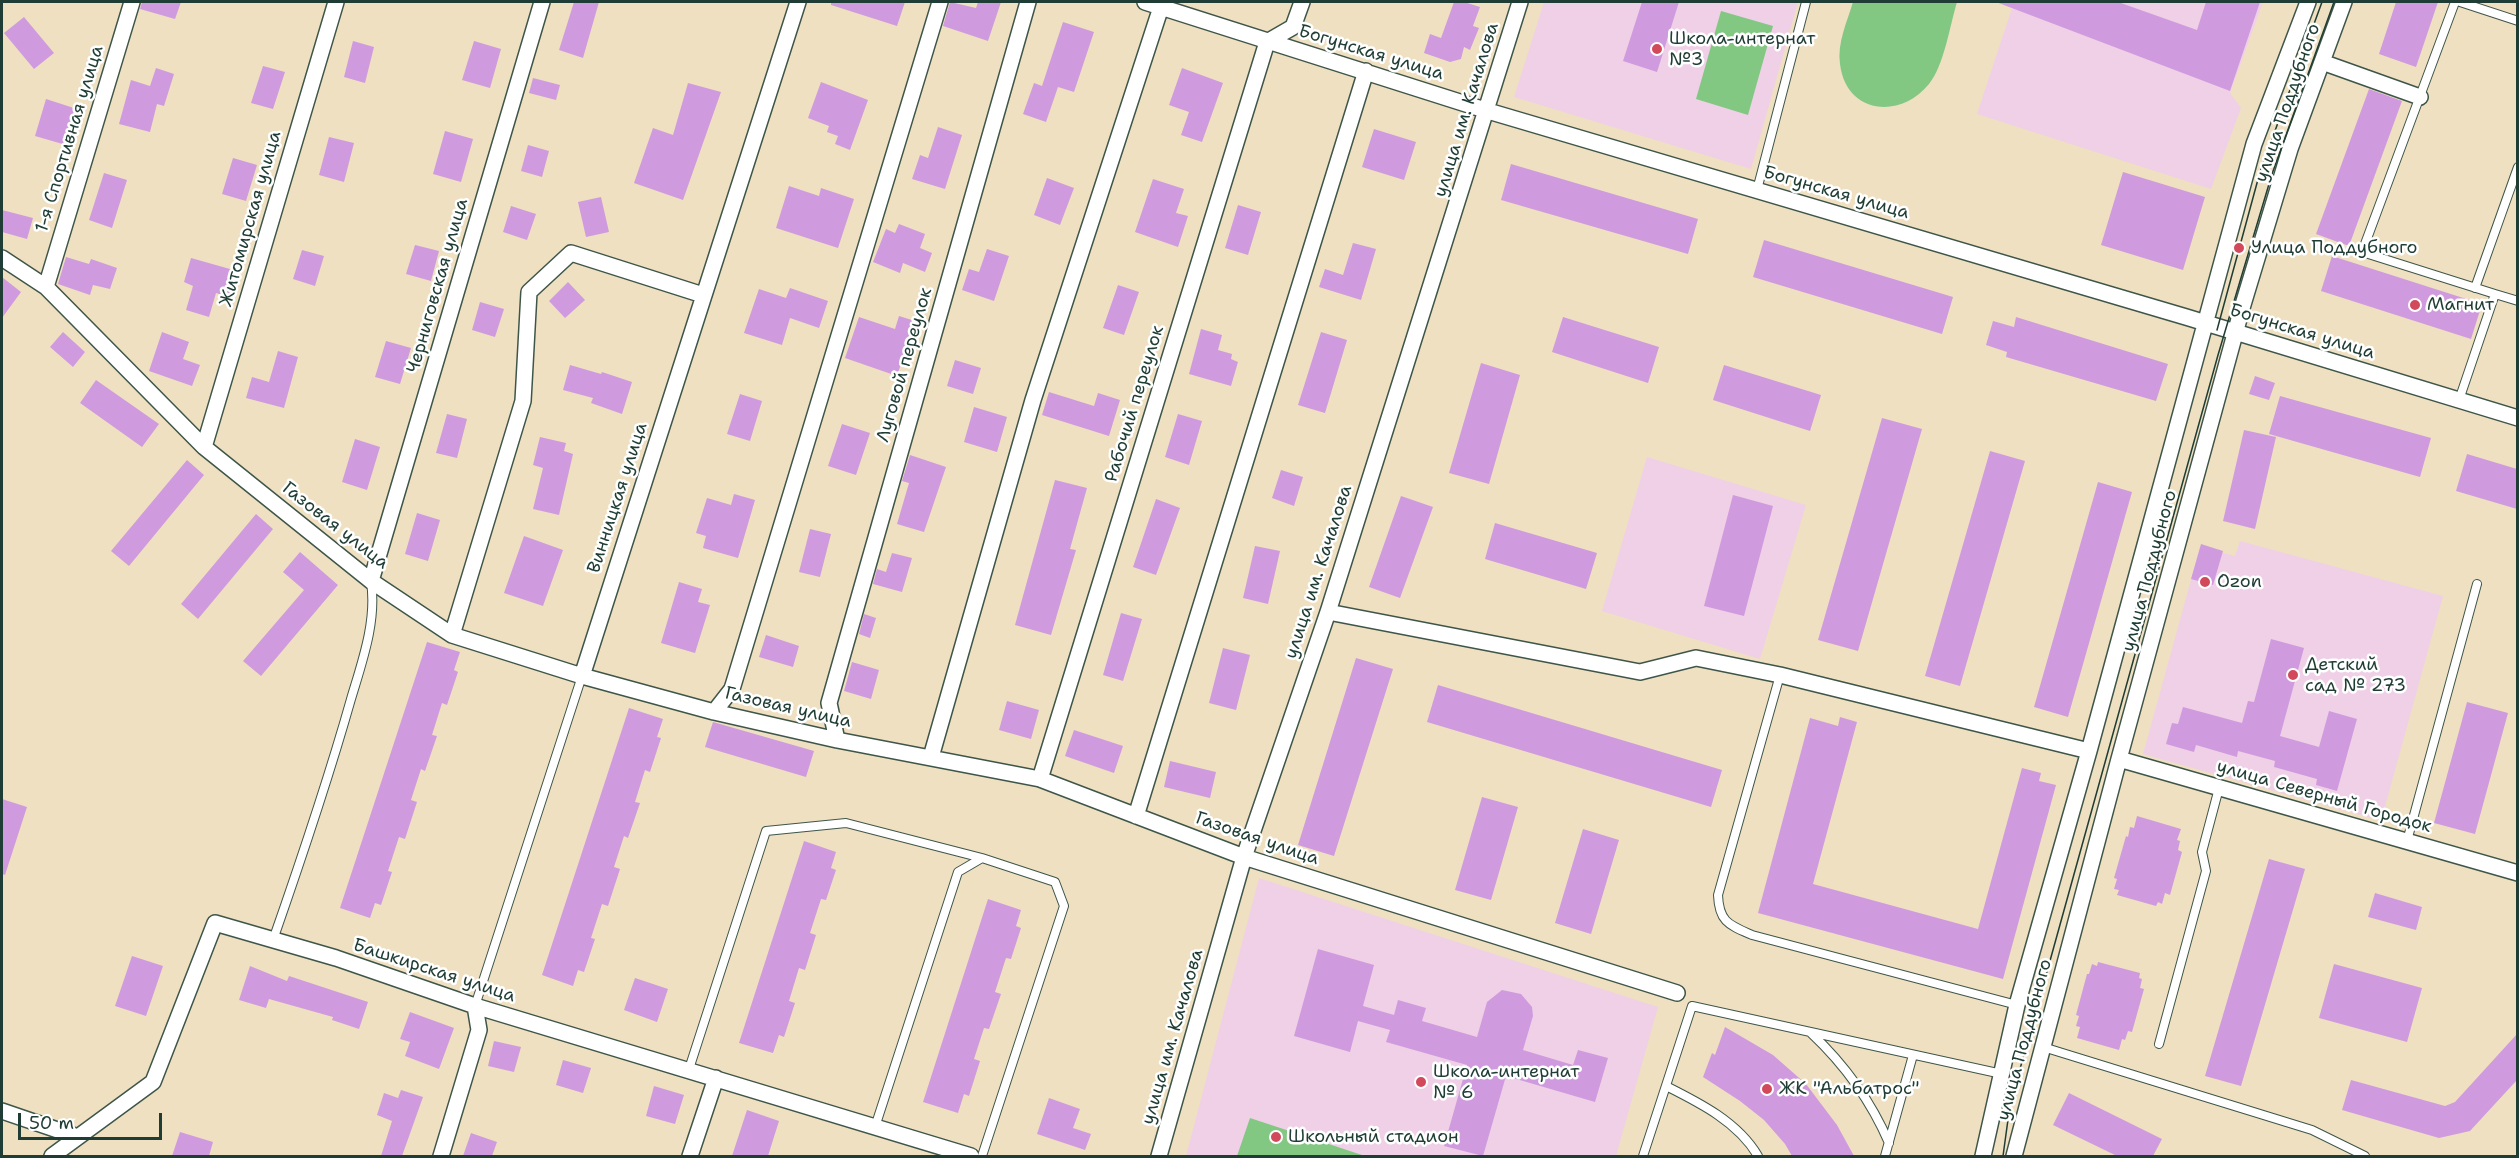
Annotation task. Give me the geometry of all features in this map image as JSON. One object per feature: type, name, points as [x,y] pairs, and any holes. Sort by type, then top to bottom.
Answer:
[{"type":"street","name":"1-я Спортивная улица","points":[[46,287],[132,2]]},
{"type":"street","name":"Житомирская улица","points":[[204,447],[336,2]]},
{"type":"street","name":"Черниговская улица","points":[[371,581],[542,2]]},
{"type":"street","name":"Винницкая улица","points":[[582,676],[798,2]]},
{"type":"street","points":[[714,712],[732,689],[940,2]]},
{"type":"street","name":"Луговой переулок","points":[[837,740],[829,704],[1028,2]]},
{"type":"street","name":"Богунская улица","points":[[1145,2],[1488,111],[2236,332],[2517,418]]},
{"type":"street","points":[[1267,42],[1293,27],[1302,2]]},
{"type":"street","name":"улица им. Качалова","points":[[1159,1156],[1244,857],[1328,612],[1488,111],[1520,2]]},
{"type":"street","name":"улица Поддубного","points":[[1983,1156],[2017,1005],[2089,751],[2254,144],[2308,2]]},
{"type":"street","name":"улица Поддубного","points":[[2014,1156],[2119,759],[2236,332],[2290,149],[2344,2]]},
{"type":"street","points":[[931,757],[1033,400],[1161,7]]},
{"type":"street","name":"Рабочий переулок","points":[[1040,779],[1267,42]]},
{"type":"street","points":[[2322,62],[2420,97]]},
{"type":"street","points":[[1136,816],[1366,71]]},
{"type":"street","points":[[452,635],[524,401],[529,292],[571,253],[703,295]]},
{"type":"street","name":"Газовая улица","points":[[2,258],[46,287],[204,447],[371,581],[452,635],[582,676],[714,712],[837,740],[1040,779],[1244,857],[1677,993]]},
{"type":"street","points":[[1328,612],[1640,672],[1696,658],[1780,675],[2089,751]]},
{"type":"street","name":"улица Северный Городок","points":[[2119,759],[2517,873]]},
{"type":"street","name":"Башкирская улица","points":[[78,1137],[153,1082],[215,923],[336,958],[475,1006],[875,1127],[943,1153],[971,1156]]},
{"type":"street","points":[[441,1156],[479,1030],[475,1006]]},
{"type":"street","points":[[690,1156],[716,1078]]},
{"type":"street","points":[[2,1110],[78,1137]]},
{"type":"street","points":[[52,1156],[78,1137]]},
{"type":"lane","points":[[1757,190],[1806,2]]},
{"type":"lane","points":[[2455,2],[2362,252],[2517,301]]},
{"type":"lane","points":[[2460,2],[2517,21]]},
{"type":"lane","points":[[2475,288],[2517,167]]},
{"type":"lane","points":[[2458,400],[2495,294]]},
{"type":"lane","points":[[273,940],[336,752],[356,681],[374,602],[371,581]]},
{"type":"lane","points":[[2407,842],[2477,584]]},
{"type":"lane","points":[[1780,675],[1718,895],[1720,914],[1727,923],[1752,935],[2017,1005]]},
{"type":"lane","name":"Винницкая улица","points":[[475,1006],[582,676]]},
{"type":"lane","points":[[2159,1044],[2206,871],[2202,852],[2219,788]]},
{"type":"lane","points":[[688,1070],[766,831],[846,823],[981,858],[1055,882],[1064,906],[982,1156]]},
{"type":"lane","points":[[875,1127],[958,872],[981,858]]},
{"type":"lane","points":[[1643,1156],[1692,1006],[2002,1074]]},
{"type":"lane","points":[[1810,1032],[1851,1077],[1872,1108],[1889,1143]]},
{"type":"lane","points":[[2043,1047],[2312,1130],[2365,1156]]},
{"type":"lane","points":[[1885,1156],[1913,1055]]},
{"type":"lane","points":[[1666,1086],[1692,1099],[1727,1122],[1744,1137],[1758,1156]]},
{"type":"shaded area","name":"Школа-интернат №3","points":[[1544,2],[1798,2],[1751,169],[1514,97]]},
{"type":"shaded area","points":[[2014,2],[2263,2],[2230,93],[2241,108],[2211,189],[1977,114]]},
{"type":"shaded area","points":[[1647,457],[1806,505],[1760,659],[1602,611]]},
{"type":"shaded area","name":"Детский сад № 273","points":[[2240,541],[2443,596],[2381,821],[2143,754],[2200,547],[2235,556]]},
{"type":"shaded area","name":"Школа-интернат № 6","points":[[1259,878],[1658,1007],[1616,1156],[1186,1156]]},
{"type":"green space","points":[[1853,2],[1957,2],[1939,67],[1929,84],[1917,96],[1890,107],[1863,102],[1852,93],[1844,81],[1839,56],[1843,33]]},
{"type":"green space","points":[[1721,11],[1773,26],[1748,115],[1696,99]]},
{"type":"green space","name":"Школьный стадион","points":[[1250,1118],[1365,1156],[1237,1156]]},
{"type":"building","points":[[142,2],[181,2],[175,19],[140,9]]},
{"type":"building","points":[[574,2],[599,2],[583,58],[559,50]]},
{"type":"building","points":[[831,2],[905,2],[897,26],[831,5]]},
{"type":"building","points":[[950,2],[976,8],[978,2],[1001,2],[988,41],[943,26]]},
{"type":"building","points":[[1454,2],[1464,2],[1480,7],[1473,26],[1479,28],[1470,50],[1464,47],[1461,59],[1450,62],[1424,53],[1430,34],[1441,38]]},
{"type":"building","points":[[1642,2],[1679,2],[1657,72],[1623,61]]},
{"type":"building","points":[[1996,2],[2118,2],[2197,30],[2206,2],[2260,2],[2230,91]]},
{"type":"building","points":[[2396,2],[2438,2],[2416,67],[2379,54]]},
{"type":"building","points":[[24,17],[54,53],[34,69],[4,33]]},
{"type":"building","points":[[1063,22],[1094,32],[1074,92],[1058,87],[1046,122],[1023,114],[1034,83],[1042,86]]},
{"type":"building","points":[[353,41],[374,47],[365,83],[344,77]]},
{"type":"building","points":[[474,41],[501,49],[490,88],[462,80]]},
{"type":"building","points":[[263,66],[285,72],[273,109],[251,103]]},
{"type":"building","points":[[156,68],[174,74],[164,106],[157,104],[150,132],[119,124],[131,80],[150,86]]},
{"type":"building","points":[[1182,68],[1223,83],[1202,142],[1181,135],[1189,112],[1169,105]]},
{"type":"building","points":[[533,78],[560,85],[556,100],[529,93]]},
{"type":"building","points":[[821,82],[868,100],[850,150],[835,144],[838,136],[827,132],[829,126],[808,118]]},
{"type":"building","points":[[688,83],[721,92],[683,200],[634,183],[653,128],[673,135]]},
{"type":"building","points":[[2369,89],[2402,101],[2349,246],[2316,234]]},
{"type":"building","points":[[46,99],[77,109],[66,145],[35,136]]},
{"type":"building","points":[[938,127],[962,135],[945,189],[912,179],[920,155],[928,158]]},
{"type":"building","points":[[1374,129],[1416,142],[1404,180],[1362,167]]},
{"type":"building","points":[[445,131],[473,139],[461,182],[433,174]]},
{"type":"building","points":[[329,137],[354,143],[344,182],[319,175]]},
{"type":"building","points":[[528,145],[549,151],[542,177],[521,171]]},
{"type":"building","points":[[233,158],[257,165],[246,201],[222,194]]},
{"type":"building","points":[[1511,164],[1698,219],[1688,254],[1501,200]]},
{"type":"building","points":[[2123,172],[2205,197],[2183,270],[2101,245]]},
{"type":"building","points":[[104,173],[127,180],[112,228],[89,220]]},
{"type":"building","points":[[1047,178],[1074,188],[1060,225],[1034,215]]},
{"type":"building","points":[[1153,179],[1184,189],[1176,213],[1188,216],[1178,247],[1135,232]]},
{"type":"building","points":[[789,186],[819,196],[821,188],[854,199],[838,248],[776,228]]},
{"type":"building","points":[[601,197],[609,232],[586,237],[578,202]]},
{"type":"building","points":[[1238,205],[1261,212],[1248,255],[1225,248]]},
{"type":"building","points":[[511,206],[536,214],[527,240],[503,232]]},
{"type":"building","points":[[2,210],[33,218],[27,239],[2,232]]},
{"type":"building","points":[[899,224],[925,234],[920,248],[932,253],[925,272],[903,263],[900,273],[873,262],[886,229],[895,233]]},
{"type":"building","points":[[1764,240],[1953,297],[1942,334],[1753,277]]},
{"type":"building","points":[[1353,243],[1376,249],[1361,300],[1319,287],[1325,269],[1343,275]]},
{"type":"building","points":[[415,245],[439,251],[431,281],[406,274]]},
{"type":"building","points":[[987,249],[1009,256],[994,301],[962,290],[969,269],[979,272]]},
{"type":"building","points":[[302,250],[324,256],[315,286],[293,279]]},
{"type":"building","points":[[2332,256],[2482,304],[2471,339],[2321,291]]},
{"type":"building","points":[[66,257],[89,264],[91,259],[117,268],[110,289],[93,285],[90,295],[58,284]]},
{"type":"building","points":[[191,258],[237,271],[229,297],[216,293],[209,317],[186,310],[193,286],[184,282]]},
{"type":"building","points":[[2,277],[21,292],[2,318]]},
{"type":"building","points":[[568,282],[585,300],[565,318],[549,301]]},
{"type":"building","points":[[1118,285],[1139,292],[1124,335],[1103,328]]},
{"type":"building","points":[[790,288],[828,301],[819,328],[790,318],[782,345],[744,333],[759,289],[786,298]]},
{"type":"building","points":[[480,302],[504,309],[495,337],[472,330]]},
{"type":"building","points":[[899,316],[915,321],[897,376],[845,358],[859,317],[895,329]]},
{"type":"building","points":[[1563,317],[1659,347],[1648,383],[1552,352]]},
{"type":"building","points":[[2016,317],[2168,364],[2156,401],[2006,357],[2007,352],[1986,345],[1993,321],[2014,327]]},
{"type":"building","points":[[1201,329],[1222,335],[1218,350],[1232,354],[1231,359],[1238,362],[1231,386],[1189,374]]},
{"type":"building","points":[[63,332],[85,352],[73,367],[50,347]]},
{"type":"building","points":[[162,332],[189,342],[183,359],[200,365],[192,386],[149,371]]},
{"type":"building","points":[[1321,332],[1347,340],[1325,413],[1298,405]]},
{"type":"building","points":[[386,341],[411,348],[400,384],[375,377]]},
{"type":"building","points":[[278,351],[298,357],[284,408],[246,398],[252,377],[269,382]]},
{"type":"building","points":[[955,360],[981,368],[973,394],[947,386]]},
{"type":"building","points":[[1481,363],[1520,375],[1489,484],[1449,473]]},
{"type":"building","points":[[570,365],[632,382],[622,414],[591,403],[593,398],[563,390]]},
{"type":"building","points":[[1724,365],[1821,395],[1810,431],[1713,400]]},
{"type":"building","points":[[2255,376],[2275,383],[2269,400],[2249,394]]},
{"type":"building","points":[[96,380],[159,424],[142,447],[80,403]]},
{"type":"building","points":[[1049,392],[1094,406],[1098,393],[1120,400],[1109,436],[1042,415]]},
{"type":"building","points":[[740,394],[762,401],[750,441],[727,434]]},
{"type":"building","points":[[2280,396],[2431,438],[2420,477],[2269,434]]},
{"type":"building","points":[[974,407],[1007,417],[997,452],[964,442]]},
{"type":"building","points":[[447,414],[467,419],[457,458],[436,453]]},
{"type":"building","points":[[1178,414],[1202,421],[1189,465],[1165,457]]},
{"type":"building","points":[[1882,418],[1922,429],[1858,651],[1818,640]]},
{"type":"building","points":[[842,424],[870,433],[856,475],[828,466]]},
{"type":"building","points":[[2244,430],[2276,437],[2255,529],[2223,521]]},
{"type":"building","points":[[540,437],[566,443],[564,451],[573,454],[559,515],[533,509],[543,468],[533,465]]},
{"type":"building","points":[[355,439],[380,447],[367,490],[342,482]]},
{"type":"building","points":[[1990,451],[2025,461],[1960,686],[1925,676]]},
{"type":"building","points":[[2467,454],[2517,469],[2517,509],[2456,491]]},
{"type":"building","points":[[910,455],[946,467],[924,532],[897,524],[909,483],[902,481]]},
{"type":"building","points":[[187,460],[204,475],[129,566],[111,551]]},
{"type":"building","points":[[1281,470],[1303,477],[1294,506],[1272,498]]},
{"type":"building","points":[[1055,480],[1087,488],[1070,549],[1076,550],[1051,635],[1015,625]]},
{"type":"building","points":[[2098,482],[2132,492],[2068,717],[2034,707]]},
{"type":"building","points":[[734,494],[755,500],[738,558],[703,548],[706,536],[696,533],[707,498],[731,505]]},
{"type":"building","points":[[1733,495],[1773,506],[1744,616],[1704,606]]},
{"type":"building","points":[[1401,496],[1433,507],[1400,598],[1369,587]]},
{"type":"building","points":[[1156,499],[1180,508],[1156,575],[1133,567]]},
{"type":"building","points":[[417,513],[440,520],[428,561],[405,554]]},
{"type":"building","points":[[256,514],[273,529],[198,619],[181,604]]},
{"type":"building","points":[[1495,523],[1597,553],[1586,589],[1485,559]]},
{"type":"building","points":[[810,529],[831,534],[820,577],[799,572]]},
{"type":"building","points":[[524,536],[563,550],[543,606],[504,593]]},
{"type":"building","points":[[2201,544],[2223,551],[2213,585],[2191,579]]},
{"type":"building","points":[[1255,546],[1280,551],[1268,604],[1243,598]]},
{"type":"building","points":[[300,552],[338,585],[261,676],[243,661],[304,590],[283,572]]},
{"type":"building","points":[[892,553],[912,558],[902,592],[873,584],[877,569],[886,572]]},
{"type":"building","points":[[679,582],[702,589],[698,602],[710,605],[695,653],[661,643]]},
{"type":"building","points":[[1121,613],[1142,619],[1123,681],[1103,675]]},
{"type":"building","points":[[864,614],[876,618],[870,638],[859,634]]},
{"type":"building","points":[[766,635],[799,646],[793,667],[759,657]]},
{"type":"building","points":[[2271,639],[2304,648],[2280,736],[2319,747],[2329,711],[2357,719],[2337,791],[2316,785],[2317,779],[2274,767],[2275,761],[2238,751],[2237,757],[2196,745],[2194,752],[2166,744],[2172,723],[2178,724],[2183,707],[2242,723],[2248,701],[2254,702]]},
{"type":"building","points":[[427,642],[460,652],[454,670],[458,672],[447,705],[442,703],[432,735],[437,736],[425,771],[421,769],[411,800],[417,802],[405,839],[399,837],[388,871],[392,872],[381,905],[375,903],[370,918],[340,908]]},
{"type":"building","points":[[1223,648],[1250,655],[1236,710],[1209,703]]},
{"type":"building","points":[[1356,658],[1393,669],[1334,856],[1298,845]]},
{"type":"building","points":[[852,662],[879,670],[871,699],[844,691]]},
{"type":"building","points":[[1438,685],[1722,770],[1711,807],[1427,722]]},
{"type":"building","points":[[1007,701],[1039,710],[1031,739],[999,730]]},
{"type":"building","points":[[2467,702],[2508,713],[2475,834],[2434,823]]},
{"type":"building","points":[[629,708],[663,719],[657,737],[661,738],[650,772],[645,770],[635,802],[640,803],[628,838],[624,836],[614,867],[620,869],[608,906],[602,904],[591,938],[595,939],[584,972],[578,970],[573,986],[542,975]]},
{"type":"building","points":[[1840,717],[1857,722],[1813,884],[1978,929],[2022,768],[2041,773],[2039,781],[2056,785],[2003,979],[1758,913],[1810,718],[1838,726]]},
{"type":"building","points":[[713,722],[814,751],[806,777],[705,747]]},
{"type":"building","points":[[1074,730],[1123,746],[1114,773],[1065,756]]},
{"type":"building","points":[[1170,761],[1216,772],[1210,798],[1164,787]]},
{"type":"building","points":[[1482,797],[1518,807],[1491,900],[1455,890]]},
{"type":"building","points":[[2,799],[27,807],[5,875],[2,874]]},
{"type":"building","points":[[2137,816],[2181,829],[2177,840],[2180,841],[2178,850],[2182,852],[2170,895],[2165,893],[2162,904],[2158,902],[2156,906],[2117,895],[2119,890],[2114,889],[2117,879],[2114,878],[2126,836],[2128,837],[2130,827],[2134,828]]},
{"type":"building","points":[[1583,829],[1619,840],[1591,934],[1555,923]]},
{"type":"building","points":[[804,841],[836,852],[831,868],[836,870],[826,900],[821,899],[810,933],[816,935],[805,970],[799,968],[789,1001],[795,1003],[784,1037],[779,1035],[773,1053],[739,1043]]},
{"type":"building","points":[[2269,859],[2305,869],[2241,1086],[2205,1076]]},
{"type":"building","points":[[2375,893],[2422,907],[2416,930],[2368,917]]},
{"type":"building","points":[[988,899],[1021,910],[1016,926],[1021,928],[1011,959],[1006,958],[995,992],[1001,994],[989,1029],[984,1028],[974,1059],[980,1061],[969,1096],[964,1094],[958,1113],[923,1102]]},
{"type":"building","points":[[1318,949],[1374,965],[1363,1006],[1394,1015],[1398,1000],[1426,1008],[1422,1021],[1477,1037],[1487,1002],[1502,990],[1521,994],[1532,1007],[1533,1016],[1523,1050],[1573,1065],[1578,1050],[1608,1058],[1595,1102],[1506,1076],[1483,1156],[1444,1146],[1467,1065],[1386,1042],[1390,1030],[1358,1021],[1350,1052],[1294,1036]]},
{"type":"building","points":[[132,956],[163,966],[146,1016],[115,1006]]},
{"type":"building","points":[[2098,962],[2140,973],[2139,978],[2142,979],[2140,988],[2144,989],[2132,1032],[2128,1031],[2125,1040],[2122,1039],[2119,1050],[2077,1038],[2080,1027],[2076,1026],[2079,1016],[2076,1015],[2087,974],[2092,964],[2097,966]]},
{"type":"building","points":[[2334,964],[2422,988],[2407,1042],[2319,1018]]},
{"type":"building","points":[[250,966],[287,981],[289,976],[368,1002],[359,1029],[332,1020],[333,1017],[269,999],[266,1008],[239,1000]]},
{"type":"building","points":[[635,978],[668,989],[657,1022],[624,1010]]},
{"type":"building","points":[[410,1012],[454,1028],[439,1069],[405,1056],[410,1042],[400,1039]]},
{"type":"building","name":"ЖК \"Альбатрос\"","points":[[1725,1027],[1773,1055],[1806,1084],[1837,1125],[1854,1156],[1792,1156],[1785,1144],[1764,1120],[1703,1077],[1712,1053],[1715,1055]]},
{"type":"building","points":[[2517,1034],[2517,1080],[2470,1131],[2439,1138],[2342,1110],[2351,1080],[2445,1106],[2455,1102]]},
{"type":"building","points":[[494,1041],[521,1047],[514,1072],[488,1066]]},
{"type":"building","points":[[563,1060],[591,1068],[583,1093],[556,1085]]},
{"type":"building","points":[[654,1086],[684,1095],[675,1124],[646,1116]]},
{"type":"building","points":[[401,1090],[423,1097],[402,1156],[381,1156],[392,1121],[377,1115],[384,1093],[398,1098]]},
{"type":"building","points":[[2069,1093],[2162,1139],[2153,1156],[2117,1156],[2053,1125]]},
{"type":"building","points":[[1049,1098],[1080,1109],[1073,1128],[1091,1134],[1085,1150],[1037,1134]]},
{"type":"building","points":[[747,1110],[779,1121],[768,1156],[732,1156]]},
{"type":"building","points":[[180,1132],[213,1142],[209,1156],[172,1156]]},
{"type":"building","points":[[471,1133],[497,1142],[492,1156],[463,1156]]},
{"type":"tram line","points":[[2217,330],[2260,172],[2322,2]]},
{"type":"tram line","points":[[2003,1156],[2010,1105],[2218,355],[2272,174],[2334,2]]},
{"type":"place","name":"Школа-интернат №3","points":[[1657,49]]},
{"type":"place","name":"Улица Поддубного","points":[[2239,248]]},
{"type":"place","name":"Магнит","points":[[2415,305]]},
{"type":"place","name":"Ozon","points":[[2205,582]]},
{"type":"place","name":"Детский сад № 273","points":[[2293,675]]},
{"type":"place","name":"Школа-интернат № 6","points":[[1421,1082]]},
{"type":"place","name":"ЖК \"Альбатрос\"","points":[[1767,1089]]},
{"type":"place","name":"Школьный стадион","points":[[1276,1137]]}]
